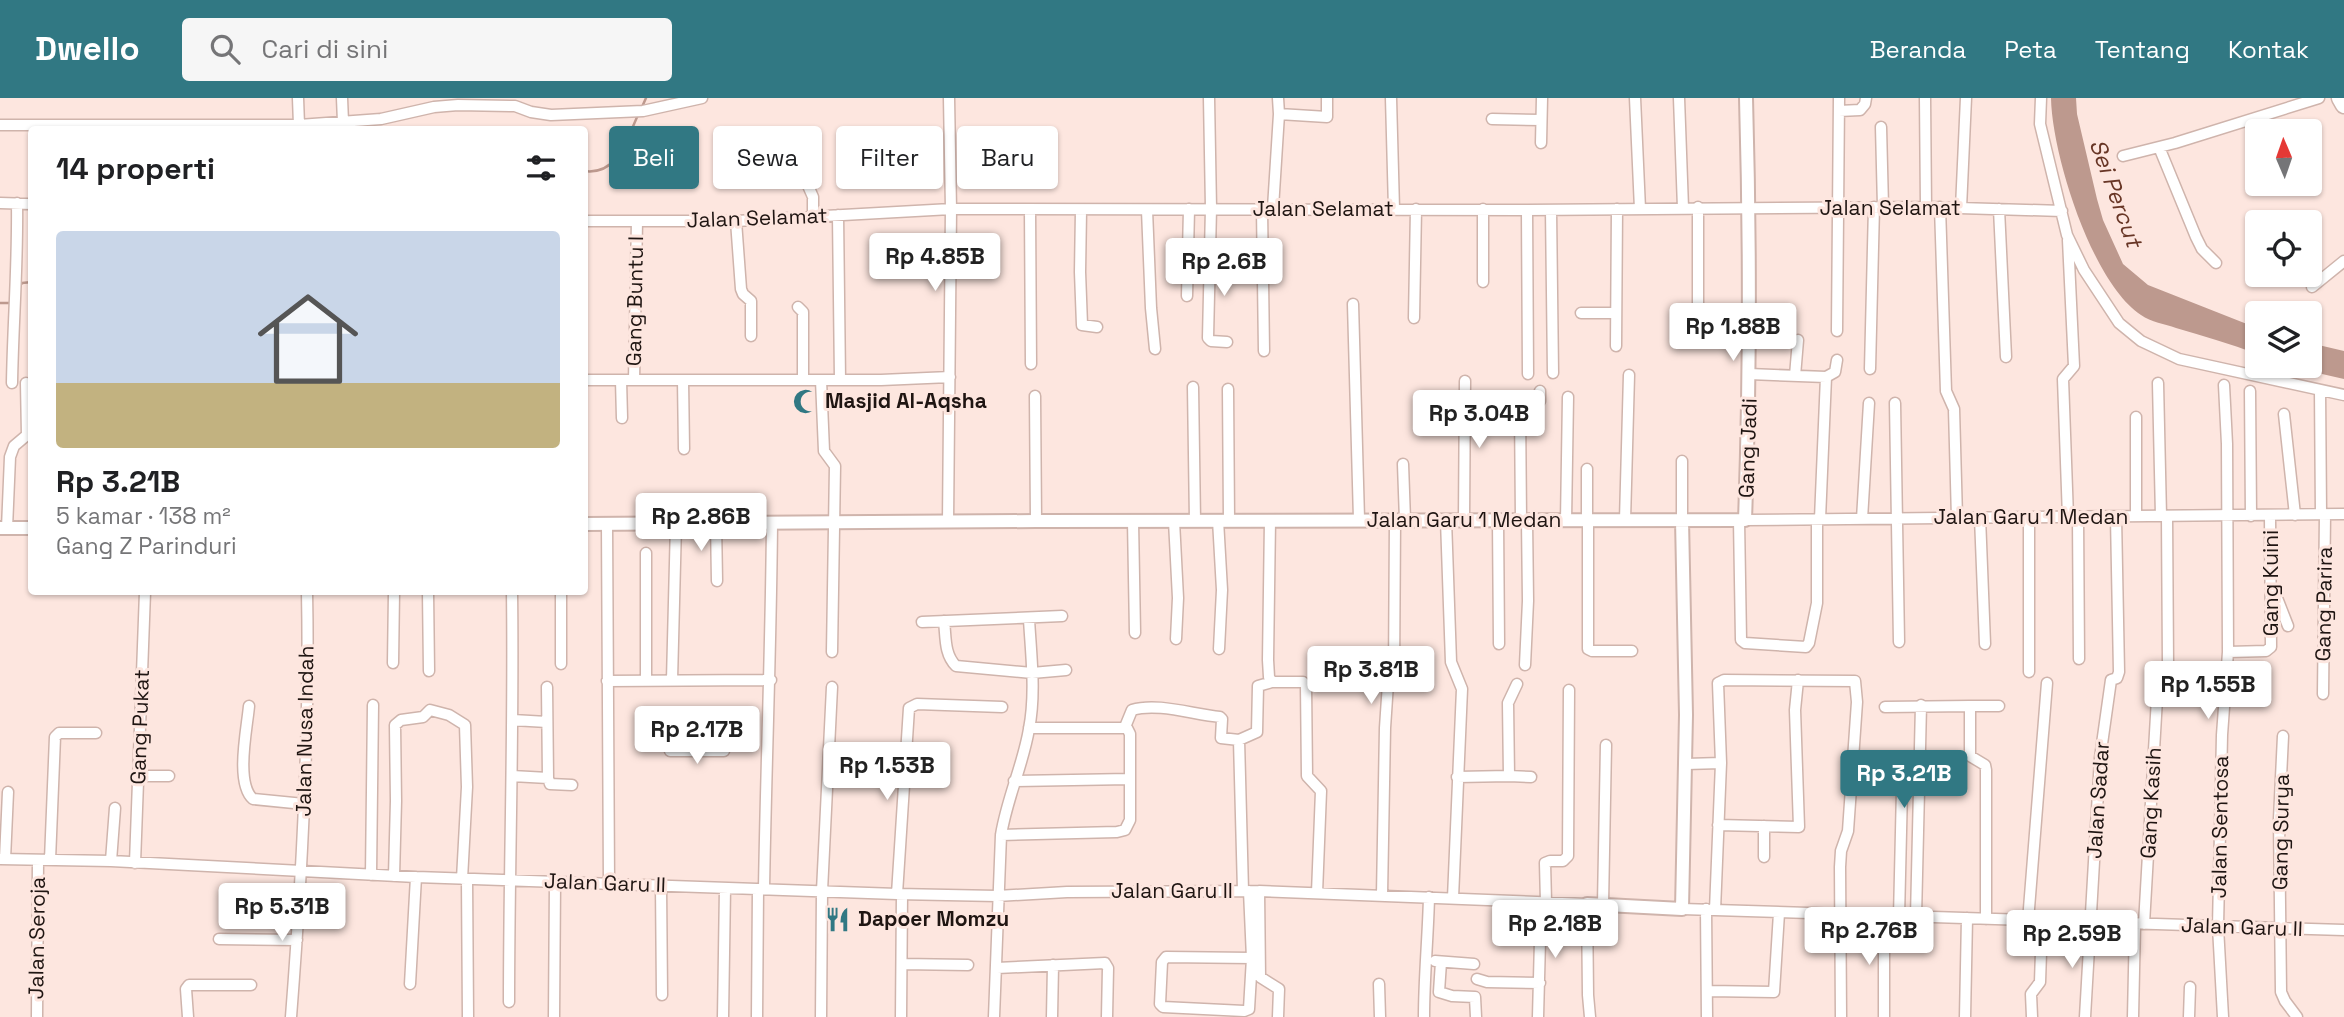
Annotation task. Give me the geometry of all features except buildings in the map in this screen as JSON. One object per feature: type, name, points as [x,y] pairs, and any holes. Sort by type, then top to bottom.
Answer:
[{"type":"main road","points":[[2340,98],[2344,105]]},
{"type":"street","points":[[298,98],[299,125]]},
{"type":"street","points":[[342,98],[343,121]]},
{"type":"street","points":[[282,126],[382,119],[434,107],[458,105],[515,106],[531,113],[551,115],[638,111],[702,98]]},
{"type":"street","points":[[948,522],[951,209],[949,98]]},
{"type":"street","points":[[1209,98],[1211,208],[1208,338],[1209,341],[1227,342]]},
{"type":"street","points":[[1264,351],[1267,208],[1279,114],[1278,98]]},
{"type":"street","points":[[1279,114],[1326,117],[1327,98]]},
{"type":"street","points":[[1391,98],[1394,209]]},
{"type":"street","points":[[1541,144],[1542,98]]},
{"type":"street","points":[[1635,98],[1640,209]]},
{"type":"street","points":[[1679,98],[1683,208]]},
{"type":"street","name":"Gang Jadi","points":[[1742,520],[1749,374],[1746,98]]},
{"type":"street","points":[[1837,331],[1839,98]]},
{"type":"street","points":[[1839,111],[1860,110],[1866,98]]},
{"type":"street","points":[[1925,98],[1926,207]]},
{"type":"street","points":[[1961,208],[1966,98]]},
{"type":"street","points":[[2040,98],[2040,124],[2067,234],[2074,366],[2063,379],[2073,517],[2079,659]]},
{"type":"street","points":[[2123,156],[2319,98]]},
{"type":"street","points":[[1492,119],[1541,120]]},
{"type":"street","points":[[0,125],[147,123],[208,126]]},
{"type":"street","points":[[1870,369],[1881,127]]},
{"type":"street","points":[[2159,147],[2196,237],[2202,249],[2217,263]]},
{"type":"street","points":[[810,189],[813,197],[813,215]]},
{"type":"street","points":[[0,203],[28,204]]},
{"type":"street","points":[[12,383],[18,244],[17,203]]},
{"type":"street","points":[[1940,207],[1946,391],[1954,409],[1957,518]]},
{"type":"street","name":"Jalan Selamat","points":[[588,221],[736,221],[951,209],[1081,211],[1211,208],[1527,210],[1940,207],[2062,211]]},
{"type":"street","points":[[1698,208],[1698,342]]},
{"type":"street","points":[[1187,296],[1189,209]]},
{"type":"street","points":[[1414,318],[1416,209]]},
{"type":"street","points":[[1483,209],[1483,282]]},
{"type":"street","points":[[1551,209],[1553,373]]},
{"type":"street","points":[[1616,346],[1617,209]]},
{"type":"street","points":[[1999,209],[2006,357]]},
{"type":"street","points":[[1030,210],[1031,363]]},
{"type":"street","points":[[1147,210],[1155,349]]},
{"type":"street","points":[[1527,210],[1530,313],[1528,374]]},
{"type":"street","points":[[1081,211],[1082,325],[1097,327]]},
{"type":"street","points":[[838,215],[840,380]]},
{"type":"street","name":"Gang Buntu I","points":[[634,380],[637,221]]},
{"type":"street","points":[[736,221],[741,289],[751,301],[751,336]]},
{"type":"street","points":[[2067,234],[2084,270],[2108,309],[2119,323],[2141,341],[2179,359],[2344,395]]},
{"type":"street","points":[[2322,279],[2344,261]]},
{"type":"street","points":[[1353,304],[1359,519]]},
{"type":"street","points":[[798,307],[803,313],[803,380]]},
{"type":"street","points":[[1581,313],[1615,313]]},
{"type":"street","points":[[1795,376],[1798,340]]},
{"type":"street","points":[[1749,374],[1826,377],[1835,372],[1837,360]]},
{"type":"street","points":[[1625,520],[1629,375]]},
{"type":"street","points":[[588,380],[950,377]]},
{"type":"street","points":[[1742,520],[1741,640],[1806,647],[1810,643],[1817,603],[1826,377]]},
{"type":"street","points":[[621,380],[622,418]]},
{"type":"street","points":[[683,380],[684,449]]},
{"type":"street","points":[[821,380],[824,451],[835,466],[832,652]]},
{"type":"street","points":[[1464,519],[1465,381]]},
{"type":"street","points":[[0,383],[28,383]]},
{"type":"street","name":"Gang Kasih","points":[[2133,1017],[2158,681],[2166,673],[2168,665],[2158,383]]},
{"type":"street","name":"Jalan Sentosa","points":[[2223,1017],[2218,927],[2222,758],[2228,652],[2224,385]]},
{"type":"street","points":[[1192,387],[1195,521]]},
{"type":"street","points":[[1219,649],[1228,388]]},
{"type":"street","name":"Gang Parira","points":[[2320,390],[2323,694]]},
{"type":"street","points":[[1525,665],[1528,601],[1520,407],[1524,403],[1540,401],[1540,391]]},
{"type":"street","points":[[2250,391],[2251,516]]},
{"type":"street","points":[[1035,396],[1036,521]]},
{"type":"street","points":[[1566,521],[1568,397]]},
{"type":"street","points":[[1862,519],[1869,403]]},
{"type":"street","points":[[1895,403],[1899,642]]},
{"type":"street","points":[[28,409],[27,435],[14,446],[10,457],[3,528],[28,528]]},
{"type":"street","points":[[2284,414],[2295,515]]},
{"type":"street","points":[[2136,417],[2136,516]]},
{"type":"street","points":[[1682,461],[1686,764],[1682,909]]},
{"type":"street","points":[[1382,895],[1385,728],[1388,683],[1394,675],[1403,464]]},
{"type":"street","points":[[1587,469],[1588,649],[1632,651]]},
{"type":"street","name":"Jalan Garu 1 Medan","points":[[588,524],[1359,519],[1742,520],[2344,514]]},
{"type":"street","points":[[2273,516],[2277,598],[2288,626]]},
{"type":"street","name":"Gang Kuini","points":[[2228,652],[2266,651],[2271,647],[2273,516]]},
{"type":"street","points":[[1980,517],[1985,645]]},
{"type":"street","name":"Jalan Sadar","points":[[2085,1017],[2099,758],[2112,678],[2117,678],[2119,673],[2116,517]]},
{"type":"street","points":[[2029,518],[2029,672]]},
{"type":"street","points":[[1270,520],[1268,660],[1272,682]]},
{"type":"street","points":[[1446,520],[1451,662],[1462,690],[1453,898]]},
{"type":"street","points":[[1498,520],[1499,645]]},
{"type":"street","points":[[1174,521],[1178,598],[1176,639]]},
{"type":"street","points":[[1133,522],[1135,633]]},
{"type":"street","points":[[716,523],[717,581]]},
{"type":"street","points":[[757,1017],[771,680],[772,523]]},
{"type":"street","points":[[607,524],[609,884]]},
{"type":"street","points":[[672,680],[676,524]]},
{"type":"street","points":[[646,553],[646,680]]},
{"type":"street","name":"Gang Pukat","points":[[135,863],[145,595]]},
{"type":"street","name":"Jalan Nusa Indah","points":[[291,1017],[304,804],[307,595]]},
{"type":"street","points":[[393,663],[394,595]]},
{"type":"street","points":[[428,595],[429,671]]},
{"type":"street","points":[[509,1002],[512,595]]},
{"type":"street","points":[[561,595],[561,664]]},
{"type":"street","points":[[922,622],[1062,616]]},
{"type":"street","points":[[995,1017],[1001,835],[1005,808],[1029,728],[1032,673],[1029,619]]},
{"type":"street","points":[[944,621],[947,650],[950,660],[956,666],[1032,673],[1066,670]]},
{"type":"street","points":[[607,681],[771,680]]},
{"type":"street","points":[[1707,1017],[1710,910],[1721,763],[1718,683],[1724,680],[1853,680],[1857,686],[1848,831],[1840,859],[1841,1017]]},
{"type":"street","points":[[1718,825],[1799,827],[1795,710],[1798,680]]},
{"type":"street","points":[[1125,727],[1132,710],[1173,709],[1191,715],[1220,717],[1221,738],[1239,740],[1257,732],[1257,687],[1272,682],[1303,682],[1306,685],[1307,776],[1321,792],[1317,893]]},
{"type":"street","points":[[2028,921],[2047,683]]},
{"type":"street","points":[[1509,776],[1508,703],[1517,684]]},
{"type":"street","points":[[821,1017],[822,891],[832,687]]},
{"type":"street","points":[[547,688],[548,778],[550,784],[572,786]]},
{"type":"street","points":[[1538,1017],[1545,863],[1563,862],[1568,856],[1569,690]]},
{"type":"street","points":[[901,1017],[899,894],[909,708],[917,704],[1002,707]]},
{"type":"street","points":[[371,875],[373,705]]},
{"type":"street","points":[[1916,916],[1921,705]]},
{"type":"street","points":[[250,706],[243,781],[247,794],[253,799],[304,804]]},
{"type":"street","points":[[1885,706],[1999,706]]},
{"type":"street","points":[[1970,706],[1970,756],[1984,765],[1986,770],[1986,919]]},
{"type":"street","points":[[394,876],[395,725],[401,720],[424,717],[430,710],[449,715],[465,725],[467,787],[464,879],[468,1017]]},
{"type":"street","points":[[513,720],[547,722]]},
{"type":"street","points":[[1001,835],[1125,830],[1130,820],[1129,729],[1029,728]]},
{"type":"street","points":[[50,860],[55,737],[60,733],[96,733]]},
{"type":"street","name":"Gang Surya","points":[[2283,736],[2279,819],[2282,997],[2297,1017]]},
{"type":"street","points":[[1239,740],[1259,978],[1279,989],[1278,1017]]},
{"type":"street","points":[[1602,904],[1606,745]]},
{"type":"street","points":[[670,751],[724,751]]},
{"type":"street","points":[[1686,764],[1721,763]]},
{"type":"street","points":[[138,776],[169,776]]},
{"type":"street","points":[[512,776],[548,778]]},
{"type":"street","points":[[1457,777],[1531,777]]},
{"type":"street","points":[[1014,781],[1129,779]]},
{"type":"street","points":[[1899,917],[1902,789]]},
{"type":"street","points":[[3,859],[8,792]]},
{"type":"street","points":[[111,861],[115,808]]},
{"type":"street","points":[[1764,826],[1764,857]]},
{"type":"street","name":"Jalan Garu II","points":[[3,859],[111,861],[416,877],[899,894],[997,896],[1067,892],[1250,891],[1884,917],[2344,930]]},
{"type":"street","name":"Jalan Seroja","points":[[37,1017],[38,860]]},
{"type":"street","points":[[410,984],[416,877]]},
{"type":"street","points":[[554,1017],[555,882]]},
{"type":"street","points":[[661,886],[662,995]]},
{"type":"street","points":[[723,1017],[725,888]]},
{"type":"street","points":[[1250,891],[1252,958],[1251,1007],[1248,1010],[1163,1007],[1160,1004],[1162,962],[1166,957],[1252,958]]},
{"type":"street","points":[[1424,1017],[1424,960],[1428,944],[1429,897]]},
{"type":"street","points":[[1587,904],[1590,1017]]},
{"type":"street","points":[[1707,991],[1774,992],[1779,913]]},
{"type":"street","points":[[1884,917],[1884,1017]]},
{"type":"street","points":[[1965,1017],[1967,918]]},
{"type":"street","points":[[2032,1017],[2031,994],[2040,982],[2042,922]]},
{"type":"street","points":[[219,939],[297,940]]},
{"type":"street","points":[[1427,961],[1474,964]]},
{"type":"street","points":[[1441,961],[1439,992],[1452,996],[1475,997],[1476,1017]]},
{"type":"street","points":[[902,964],[968,965]]},
{"type":"street","points":[[998,968],[1106,964],[1107,1017]]},
{"type":"street","points":[[1052,1017],[1053,965]]},
{"type":"street","points":[[1477,979],[1487,982],[1539,983]]},
{"type":"street","points":[[1379,984],[1380,1017]]},
{"type":"street","points":[[188,1017],[186,989],[189,985],[251,985]]},
{"type":"street","points":[[2189,1017],[2190,987]]},
{"type":"shaded area","name":"Sei Percut","points":[[2051,98],[2076,98],[2077,114],[2097,199],[2103,220],[2123,264],[2148,285],[2245,323],[2245,350],[2149,319],[2123,299],[2106,276],[2078,216],[2067,183],[2053,122]]},
{"type":"shaded area","points":[[2322,346],[2344,351],[2344,379],[2322,374]]},
{"type":"waterway","points":[[642,107],[646,98]]},
{"type":"waterway","points":[[588,171],[596,171],[614,161],[626,143],[639,113]]},
{"type":"waterway","points":[[20,286],[28,282]]},
{"type":"waterway","points":[[0,303],[11,303]]},
{"type":"place","name":"Masjid Al-Aqsha","points":[[805,401]]},
{"type":"place","name":"Dapoer Momzu","points":[[838,919]]}]
